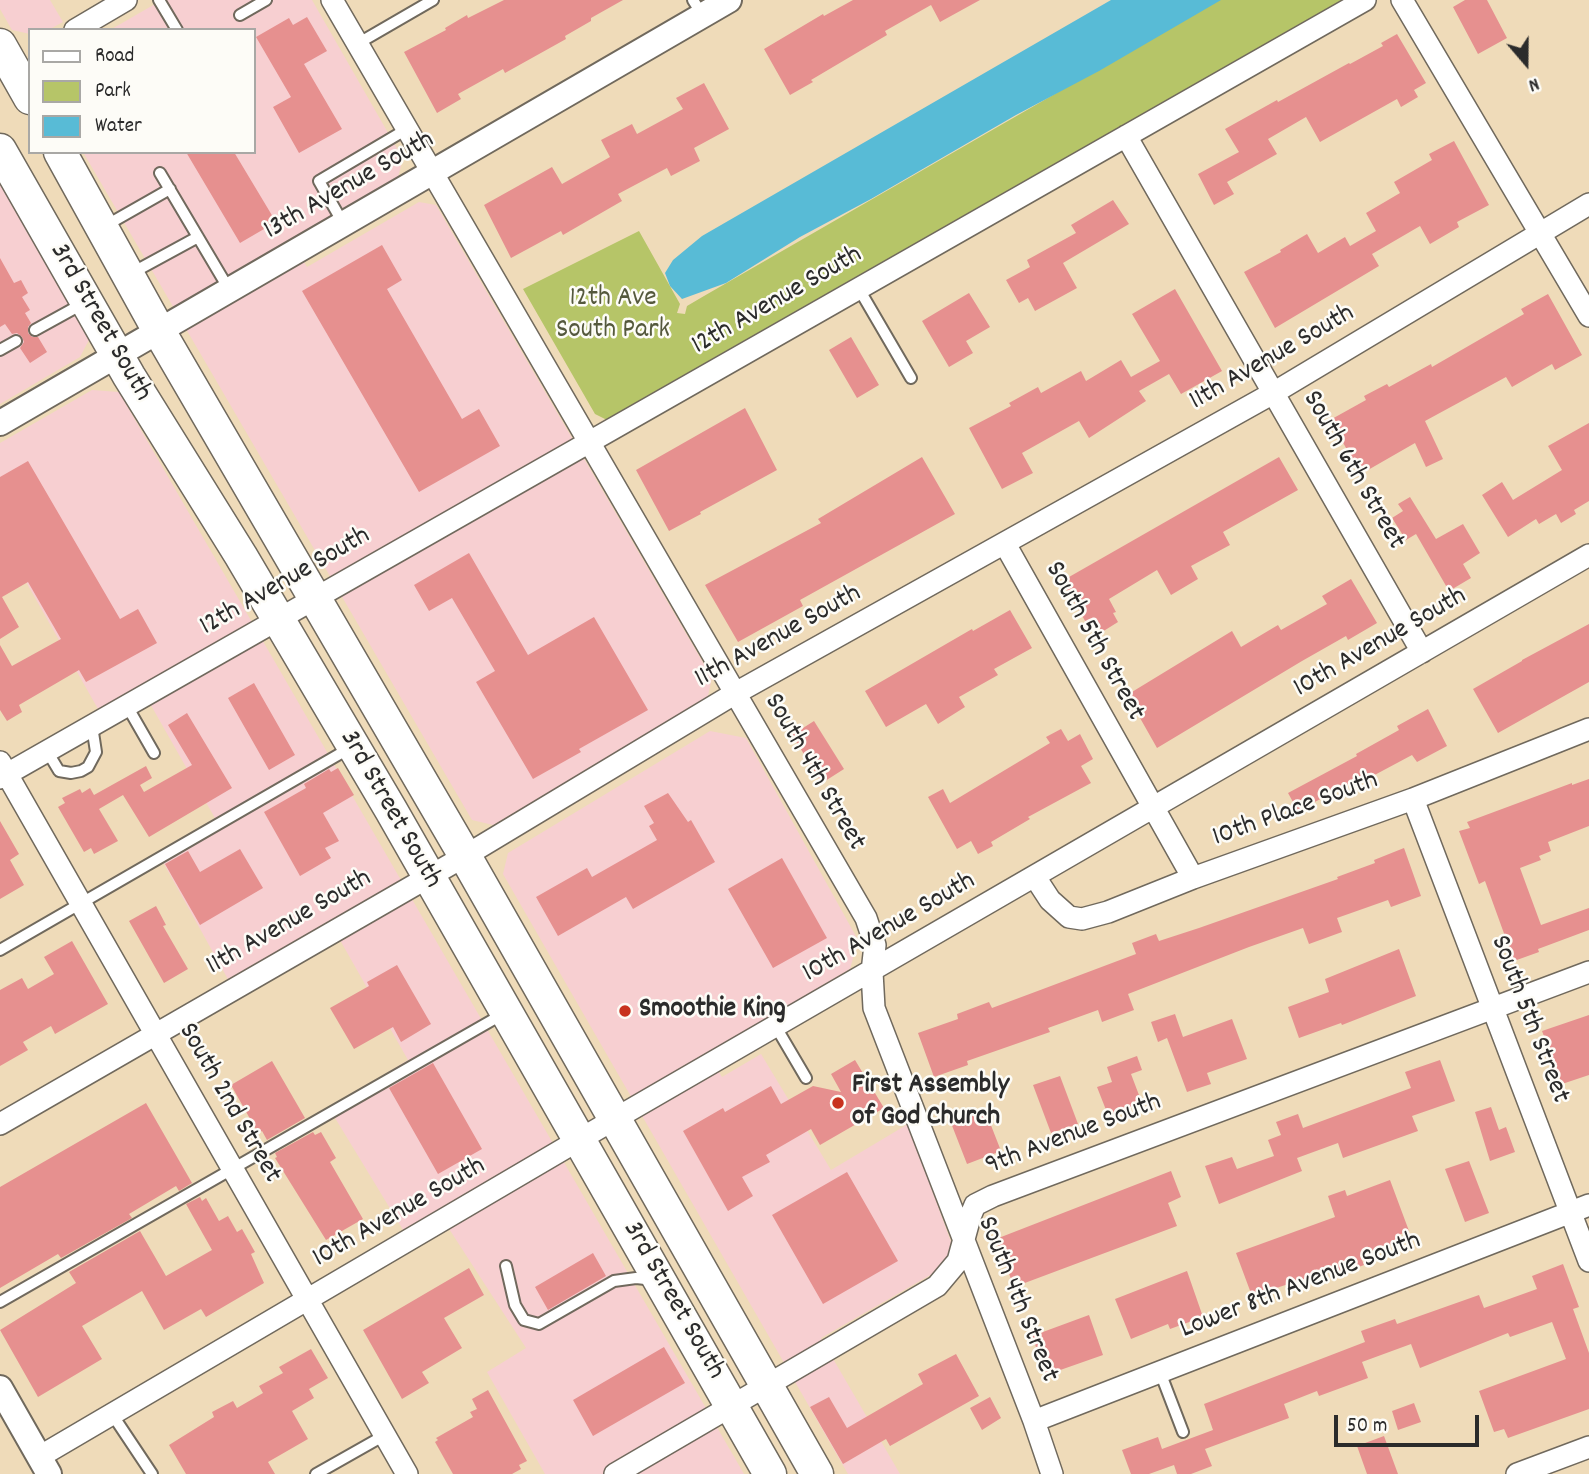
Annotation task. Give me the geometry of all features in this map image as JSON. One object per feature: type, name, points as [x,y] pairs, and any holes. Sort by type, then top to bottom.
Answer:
[{"type":"main road","points":[[11,60],[28,93]]},
{"type":"main road","name":"3rd Street South","points":[[0,150],[117,356],[353,746],[770,1474]]},
{"type":"main road","name":"3rd Street South","points":[[61,154],[159,331],[465,856],[817,1474]]},
{"type":"street","points":[[78,28],[125,0]]},
{"type":"street","name":"South 4th Street","points":[[332,0],[866,918],[875,945],[872,972],[874,1008],[1052,1474]]},
{"type":"street","name":"13th Avenue South","points":[[0,423],[433,174],[698,8],[729,0]]},
{"type":"street","name":"12th Avenue South","points":[[2,771],[47,751],[92,726],[1365,0]]},
{"type":"street","points":[[1402,0],[1589,316]]},
{"type":"street","name":"South 6th Street","points":[[1126,136],[1422,652]]},
{"type":"street","name":"11th Avenue South","points":[[0,1124],[465,856],[734,694],[1275,392],[1589,204]]},
{"type":"street","name":"South 5th Street","points":[[1005,544],[1194,878]]},
{"type":"street","name":"10th Avenue South","points":[[44,1465],[112,1414],[613,1120],[1589,555]]},
{"type":"street","name":"10th Place South","points":[[1035,877],[1050,900],[1069,917],[1082,919],[1108,912],[1413,799],[1589,729]]},
{"type":"street","name":"South 2nd Street","points":[[2,771],[81,903],[407,1474]]},
{"type":"street","name":"South 5th Street","points":[[1413,799],[1494,1009],[1580,1209],[1589,1261]]},
{"type":"street","name":"9th Avenue South","points":[[615,1474],[937,1286],[958,1261],[975,1205],[1589,972]]},
{"type":"street","name":"Lower 8th Avenue South","points":[[1034,1421],[1580,1209]]},
{"type":"street","points":[[0,1388],[44,1465]]},
{"type":"street","points":[[1517,1474],[1589,1447]]},
{"type":"lane","points":[[159,0],[176,28]]},
{"type":"lane","points":[[240,15],[265,0]]},
{"type":"lane","points":[[357,44],[433,0]]},
{"type":"lane","points":[[344,225],[319,181],[407,129]]},
{"type":"lane","points":[[160,173],[230,291]]},
{"type":"lane","points":[[102,228],[170,189]]},
{"type":"lane","points":[[128,275],[198,237]]},
{"type":"lane","points":[[859,289],[911,378]]},
{"type":"lane","points":[[35,330],[86,302]]},
{"type":"lane","points":[[0,350],[16,341]]},
{"type":"lane","points":[[127,706],[154,753]]},
{"type":"lane","points":[[47,751],[60,771],[71,773],[88,767],[96,752],[92,726]]},
{"type":"lane","points":[[0,950],[353,746]]},
{"type":"lane","points":[[0,1302],[506,1013]]},
{"type":"lane","points":[[776,1027],[806,1077]]},
{"type":"lane","points":[[506,1266],[515,1305],[524,1320],[539,1324],[614,1281],[636,1278],[661,1280]]},
{"type":"lane","points":[[1160,1372],[1183,1432]]},
{"type":"lane","points":[[112,1414],[152,1474]]},
{"type":"lane","points":[[316,1474],[385,1435]]},
{"type":"shaded area","points":[[0,0],[50,0],[63,22],[52,28],[28,28],[28,34],[12,30],[0,9]]},
{"type":"shaded area","points":[[162,0],[312,0],[403,159],[398,177],[291,241],[307,267],[419,202],[436,205],[712,678],[707,700],[493,825],[472,820],[84,154],[256,154],[256,28],[113,28]]},
{"type":"shaded area","points":[[0,184],[90,338],[80,357],[0,404]]},
{"type":"shaded area","points":[[92,390],[119,392],[744,1474],[545,1474],[487,1372],[526,1348],[442,1218],[408,1238],[329,1108],[408,1060],[336,933],[235,992],[158,853],[216,820],[144,693],[102,716],[0,536],[0,443]]},
{"type":"shaded area","points":[[710,731],[746,738],[858,940],[850,969],[708,1054],[722,1077],[761,1054],[831,1170],[908,1124],[951,1242],[946,1266],[821,1338],[900,1474],[848,1474],[503,874],[508,853]]},
{"type":"green space","name":"12th Ave South Park","points":[[1218,0],[1354,0],[613,423],[595,414],[523,289],[639,231],[680,304],[677,313],[685,314],[687,306]]},
{"type":"water","points":[[1111,0],[1221,0],[800,237],[726,283],[682,299],[670,286],[665,273],[673,260],[702,236]]},
{"type":"building","points":[[504,0],[623,0],[591,18],[591,21],[565,36],[566,39],[505,73],[503,69],[458,94],[461,99],[437,113],[404,52],[446,30],[445,28],[467,15],[468,18]]},
{"type":"building","points":[[853,0],[980,0],[940,22],[931,5],[885,31],[887,35],[790,95],[764,49],[823,14],[824,16]]},
{"type":"building","points":[[1465,0],[1487,0],[1507,38],[1478,54],[1453,7]]},
{"type":"building","points":[[307,17],[327,51],[304,64],[342,129],[299,153],[273,107],[291,97],[256,37],[289,18],[293,25]]},
{"type":"building","points":[[1397,34],[1426,83],[1414,90],[1418,97],[1401,107],[1397,99],[1320,142],[1306,117],[1268,139],[1277,154],[1227,182],[1234,194],[1214,205],[1198,174],[1239,152],[1225,129],[1383,46],[1381,43]]},
{"type":"building","points":[[704,83],[729,129],[694,148],[700,161],[671,176],[667,168],[618,194],[622,201],[563,235],[561,231],[511,258],[484,205],[552,167],[562,184],[610,157],[601,140],[632,124],[637,134],[683,109],[676,98]]},
{"type":"building","points":[[1454,141],[1489,205],[1457,222],[1459,227],[1430,244],[1420,226],[1372,254],[1379,266],[1275,328],[1244,272],[1307,234],[1318,253],[1345,237],[1350,246],[1376,231],[1366,213],[1400,193],[1394,182],[1432,160],[1429,154]]},
{"type":"building","points":[[187,154],[235,154],[276,222],[240,243]]},
{"type":"building","points":[[1113,200],[1129,224],[1063,263],[1077,288],[1035,311],[1028,298],[1019,303],[1006,280],[1030,267],[1027,260],[1076,233],[1071,225]]},
{"type":"building","points":[[382,245],[402,280],[387,289],[462,419],[479,409],[500,446],[419,492],[302,291]]},
{"type":"building","points":[[0,258],[14,283],[21,280],[28,293],[22,297],[30,310],[25,313],[31,323],[28,333],[32,337],[38,337],[47,352],[30,363],[20,348],[24,342],[22,337],[17,333],[12,334],[5,324],[0,327]]},
{"type":"building","points":[[1175,289],[1222,371],[1181,394],[1169,374],[1139,391],[1146,401],[1089,438],[1079,421],[1022,453],[1033,473],[1002,489],[969,428],[1011,406],[1009,403],[1038,387],[1041,393],[1081,371],[1086,381],[1121,360],[1131,377],[1160,361],[1132,314]]},
{"type":"building","points":[[969,293],[990,327],[966,341],[973,353],[949,367],[922,321]]},
{"type":"building","points":[[1548,294],[1582,355],[1555,370],[1552,364],[1512,387],[1506,377],[1425,421],[1443,459],[1426,467],[1415,443],[1361,474],[1330,420],[1366,400],[1364,396],[1387,384],[1389,387],[1431,364],[1432,367],[1524,314],[1521,309]]},
{"type":"building","points":[[851,337],[879,385],[857,398],[829,350]]},
{"type":"building","points":[[745,408],[777,470],[669,531],[636,470]]},
{"type":"building","points":[[1589,423],[1589,501],[1574,510],[1576,514],[1561,523],[1556,514],[1539,524],[1536,519],[1508,537],[1482,495],[1502,482],[1513,500],[1562,470],[1548,446]]},
{"type":"building","points":[[922,457],[955,514],[800,600],[803,606],[738,642],[705,585],[821,523],[818,519]]},
{"type":"building","points":[[1279,457],[1298,490],[1223,532],[1230,545],[1191,566],[1198,579],[1171,595],[1157,570],[1109,599],[1118,622],[1102,632],[1096,621],[1088,626],[1062,581]]},
{"type":"building","points":[[28,461],[120,619],[138,609],[157,643],[86,682],[79,670],[19,705],[22,712],[7,721],[0,710],[0,645],[12,666],[61,639],[28,582],[2,597],[19,627],[0,639],[0,477]]},
{"type":"building","points":[[1410,497],[1436,539],[1463,524],[1480,553],[1463,564],[1471,578],[1449,591],[1416,534],[1406,540],[1392,518],[1403,511],[1398,504]]},
{"type":"building","points":[[469,553],[528,655],[594,617],[648,710],[533,779],[476,682],[495,671],[452,598],[429,611],[414,585]]},
{"type":"building","points":[[1351,579],[1377,623],[1348,640],[1346,636],[1302,661],[1157,748],[1127,695],[1232,631],[1241,647],[1278,625],[1281,630],[1327,604],[1322,596]]},
{"type":"building","points":[[1010,610],[1032,648],[994,669],[998,675],[959,697],[965,707],[938,724],[926,704],[886,727],[865,691]]},
{"type":"building","points":[[1589,624],[1589,682],[1498,733],[1473,689]]},
{"type":"building","points":[[254,683],[295,755],[269,770],[228,698]]},
{"type":"building","points":[[1428,709],[1447,746],[1417,762],[1412,755],[1369,778],[1367,774],[1298,811],[1288,793],[1357,756],[1356,754],[1399,730],[1397,726]]},
{"type":"building","points":[[187,713],[232,788],[149,837],[123,795],[99,809],[118,841],[94,854],[91,848],[84,852],[58,807],[65,803],[62,798],[80,789],[82,793],[90,788],[94,795],[146,766],[152,778],[140,785],[144,792],[192,765],[168,725]]},
{"type":"building","points":[[814,721],[844,769],[822,783],[792,735]]},
{"type":"building","points":[[1061,729],[1068,741],[1080,734],[1093,759],[1081,766],[1091,783],[1028,817],[1030,819],[991,842],[993,846],[978,854],[971,841],[957,849],[928,797],[943,789],[950,803],[1050,743],[1046,737]]},
{"type":"building","points":[[338,768],[354,795],[323,813],[339,841],[325,848],[331,858],[300,876],[264,812],[306,788],[304,784],[329,769],[331,772]]},
{"type":"building","points":[[1589,779],[1589,826],[1548,842],[1551,851],[1539,856],[1541,860],[1520,868],[1541,925],[1589,908],[1589,930],[1514,961],[1485,881],[1479,884],[1459,831],[1470,828],[1467,822]]},
{"type":"building","points":[[668,793],[688,822],[691,820],[715,862],[633,909],[626,897],[558,936],[536,897],[587,868],[592,877],[657,840],[649,826],[654,823],[644,806]]},
{"type":"building","points":[[0,821],[19,854],[10,860],[24,885],[0,899]]},
{"type":"building","points":[[1404,848],[1421,896],[1391,907],[1388,900],[1337,918],[1342,932],[1309,944],[1303,928],[1249,947],[1128,994],[1134,1010],[1102,1022],[1098,1010],[1048,1028],[1050,1032],[967,1061],[968,1065],[934,1077],[918,1033],[958,1019],[957,1014],[989,1002],[992,1008],[1136,954],[1132,943],[1156,934],[1159,941],[1199,928],[1338,879],[1337,877],[1375,863],[1374,860]]},
{"type":"building","points":[[240,849],[263,888],[200,925],[165,864],[188,851],[200,872]]},
{"type":"building","points":[[782,858],[827,938],[773,968],[728,889]]},
{"type":"building","points":[[156,906],[166,925],[163,926],[188,969],[164,983],[129,921]]},
{"type":"building","points":[[72,941],[108,1004],[55,1034],[51,1026],[23,1042],[28,1050],[0,1066],[0,990],[22,978],[28,989],[54,974],[44,957]]},
{"type":"building","points":[[1399,949],[1416,996],[1342,1025],[1341,1023],[1299,1038],[1288,1007],[1329,992],[1325,979]]},
{"type":"building","points":[[397,965],[431,1024],[401,1042],[393,1027],[354,1049],[330,1008],[369,986],[367,982]]},
{"type":"building","points":[[1175,1014],[1183,1037],[1232,1019],[1247,1059],[1207,1073],[1211,1084],[1187,1092],[1167,1038],[1158,1042],[1151,1022]]},
{"type":"building","points":[[1589,1015],[1589,1075],[1562,1084],[1542,1031]]},
{"type":"building","points":[[1137,1056],[1142,1070],[1131,1074],[1142,1103],[1108,1115],[1097,1087],[1112,1082],[1107,1067]]},
{"type":"building","points":[[855,1060],[884,1108],[820,1145],[811,1129],[766,1155],[770,1162],[742,1177],[753,1196],[728,1211],[683,1131],[723,1108],[725,1112],[771,1086],[781,1104],[813,1086],[841,1092],[831,1074]]},
{"type":"building","points":[[1440,1060],[1455,1101],[1412,1116],[1418,1131],[1343,1158],[1338,1143],[1297,1158],[1302,1171],[1219,1204],[1205,1166],[1232,1157],[1237,1169],[1274,1156],[1268,1140],[1281,1135],[1276,1122],[1298,1114],[1303,1128],[1411,1088],[1405,1072]]},
{"type":"building","points":[[272,1061],[305,1118],[267,1140],[262,1131],[258,1133],[231,1085]]},
{"type":"building","points":[[433,1063],[482,1149],[438,1174],[389,1088]]},
{"type":"building","points":[[1060,1076],[1078,1124],[1051,1133],[1033,1085]]},
{"type":"building","points":[[146,1103],[192,1183],[179,1191],[176,1186],[129,1214],[132,1218],[61,1258],[58,1254],[0,1288],[0,1187]]},
{"type":"building","points":[[1491,1107],[1499,1130],[1506,1127],[1515,1152],[1490,1161],[1475,1112]]},
{"type":"building","points":[[985,1110],[1001,1151],[967,1164],[951,1123]]},
{"type":"building","points":[[313,1132],[315,1135],[321,1132],[336,1158],[330,1162],[363,1219],[326,1240],[275,1158],[275,1153]]},
{"type":"building","points":[[1469,1161],[1489,1213],[1465,1222],[1445,1169]]},
{"type":"building","points":[[1171,1171],[1181,1197],[1168,1203],[1177,1226],[1014,1287],[996,1239]]},
{"type":"building","points":[[847,1172],[898,1261],[823,1304],[772,1215]]},
{"type":"building","points":[[1390,1180],[1409,1231],[1396,1236],[1398,1242],[1360,1255],[1364,1265],[1339,1274],[1337,1268],[1252,1296],[1236,1253],[1335,1217],[1328,1196],[1345,1190],[1347,1196]]},
{"type":"building","points":[[200,1197],[202,1201],[206,1198],[219,1221],[228,1216],[237,1232],[242,1229],[255,1252],[251,1254],[264,1283],[206,1317],[201,1309],[164,1330],[142,1291],[82,1326],[102,1359],[38,1397],[0,1330],[76,1283],[69,1272],[140,1231],[166,1276],[212,1250],[186,1204]]},
{"type":"building","points":[[593,1253],[606,1276],[548,1310],[535,1287]]},
{"type":"building","points":[[1563,1264],[1579,1307],[1573,1309],[1589,1353],[1589,1409],[1508,1438],[1504,1429],[1494,1432],[1479,1391],[1566,1359],[1552,1322],[1510,1337],[1508,1333],[1420,1368],[1411,1344],[1362,1362],[1368,1378],[1319,1396],[1317,1391],[1284,1404],[1289,1418],[1205,1449],[1212,1466],[1191,1474],[1177,1474],[1174,1465],[1149,1474],[1131,1474],[1122,1450],[1158,1437],[1162,1449],[1213,1430],[1204,1404],[1365,1342],[1361,1331],[1395,1319],[1397,1324],[1479,1295],[1484,1308],[1537,1289],[1532,1276]]},
{"type":"building","points":[[469,1268],[484,1295],[444,1318],[462,1348],[422,1372],[429,1383],[402,1399],[363,1330]]},
{"type":"building","points":[[1187,1271],[1203,1317],[1170,1329],[1168,1324],[1131,1339],[1115,1299]]},
{"type":"building","points":[[1089,1315],[1103,1355],[1046,1375],[1032,1336]]},
{"type":"building","points":[[664,1347],[685,1383],[593,1436],[573,1400]]},
{"type":"building","points":[[311,1349],[328,1378],[309,1389],[314,1398],[292,1411],[308,1439],[268,1462],[275,1474],[186,1474],[169,1445],[214,1417],[212,1412],[233,1401],[237,1408],[263,1393],[259,1386],[283,1373],[279,1367]]},
{"type":"building","points":[[956,1354],[979,1396],[890,1446],[886,1439],[843,1464],[810,1407],[829,1397],[847,1428],[923,1384],[918,1374]]},
{"type":"building","points":[[488,1390],[527,1461],[519,1465],[521,1469],[512,1474],[453,1474],[435,1442],[438,1440],[436,1438],[473,1417],[470,1412],[477,1409],[472,1399]]},
{"type":"building","points":[[990,1397],[1001,1418],[982,1430],[970,1408]]},
{"type":"building","points":[[1414,1403],[1421,1422],[1398,1430],[1392,1411]]},
{"type":"building","points":[[1384,1436],[1398,1474],[1367,1474],[1357,1446]]},
{"type":"place","name":"Smoothie King","points":[[625,1011]]},
{"type":"place","name":"First Assembly of God Church","points":[[838,1103]]}]
